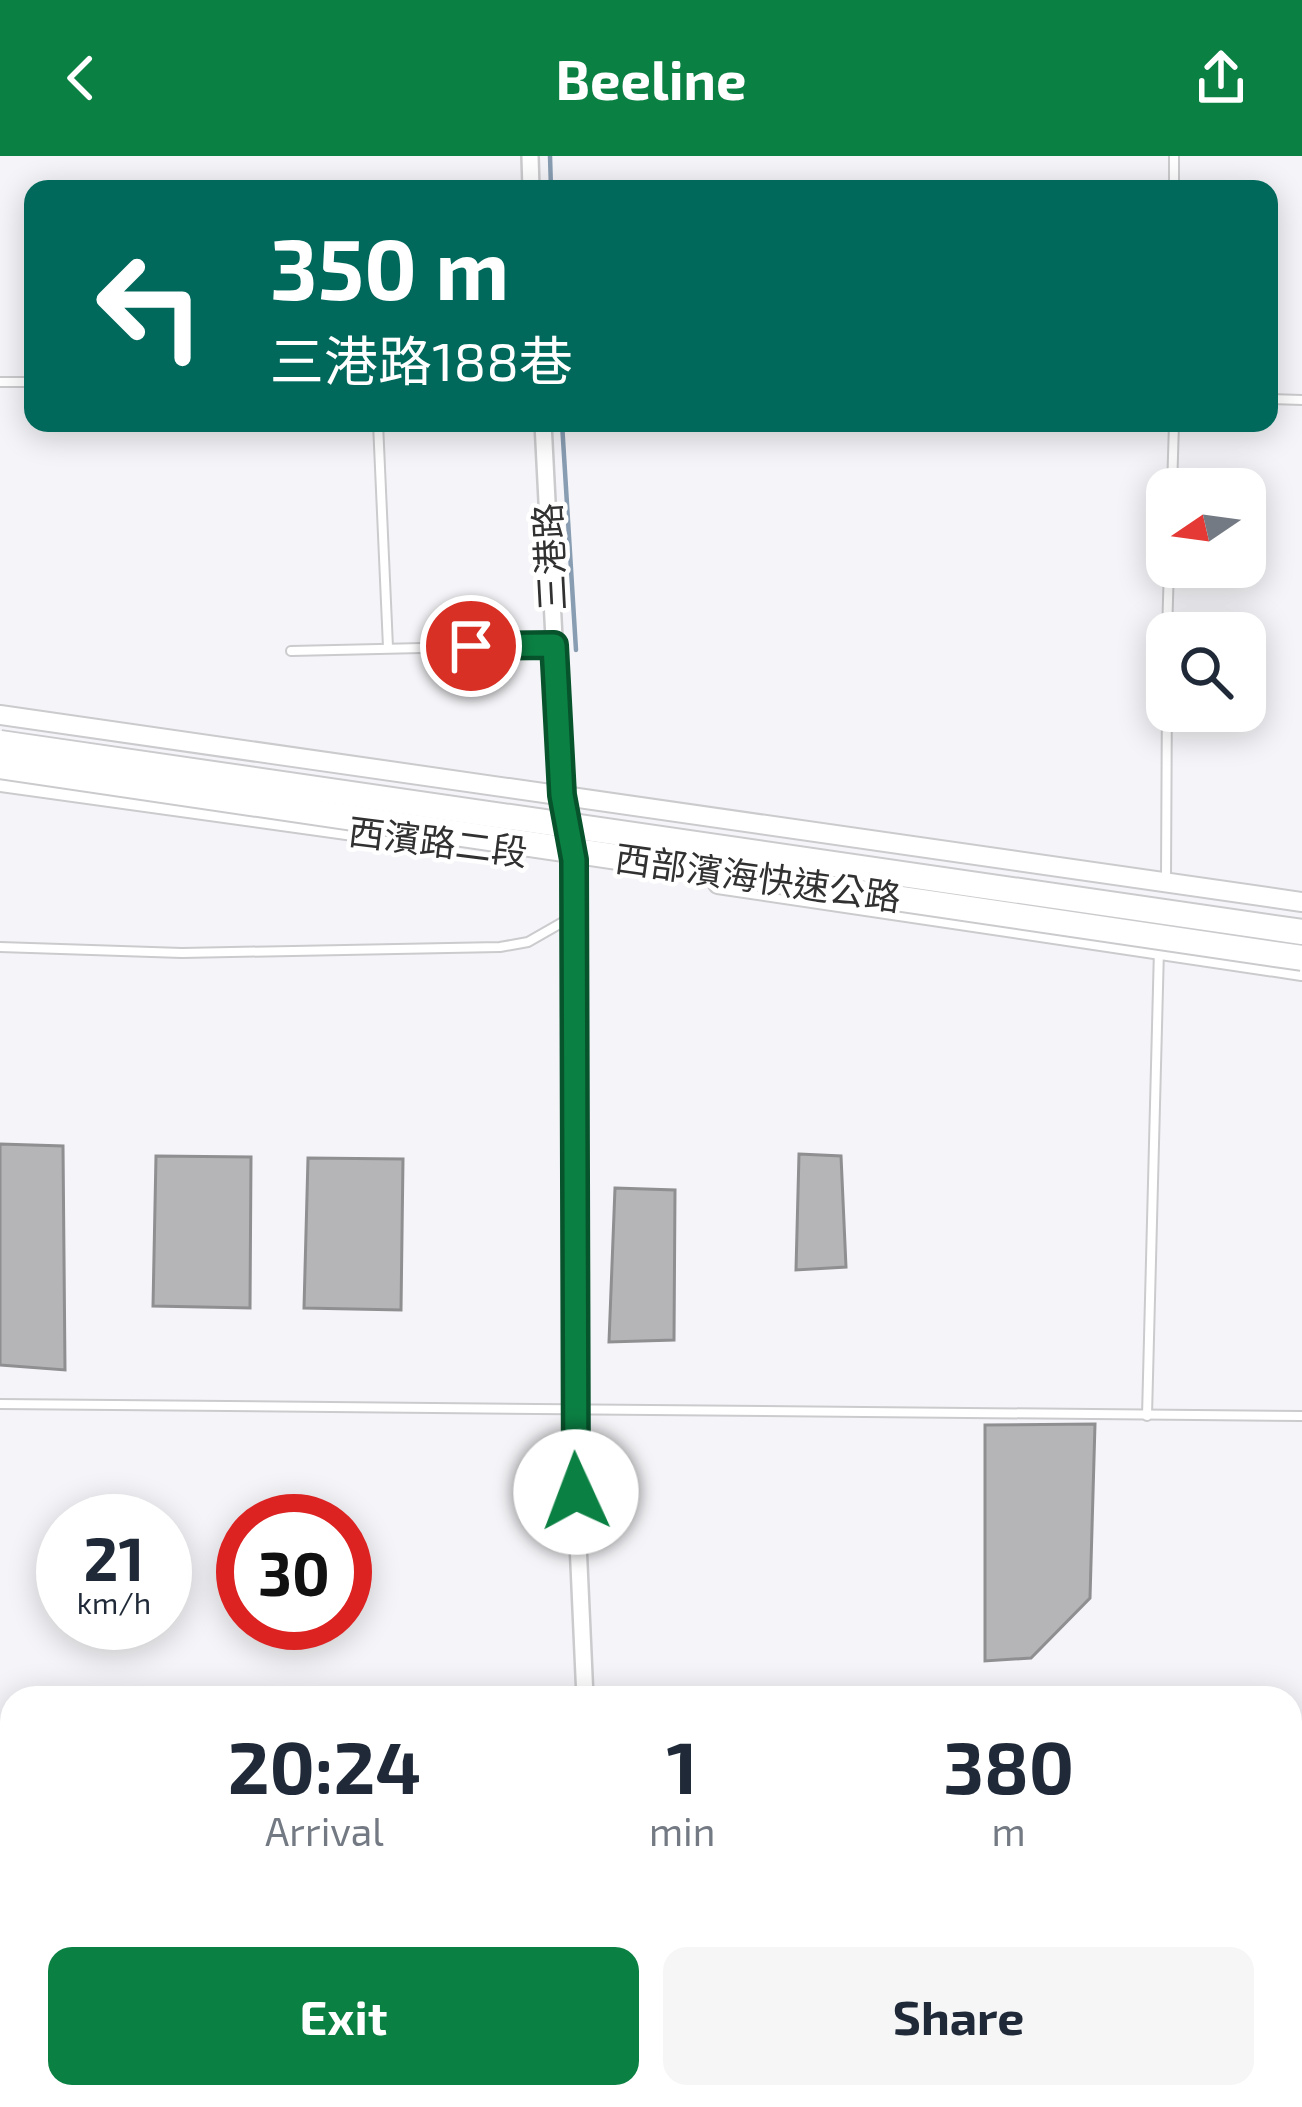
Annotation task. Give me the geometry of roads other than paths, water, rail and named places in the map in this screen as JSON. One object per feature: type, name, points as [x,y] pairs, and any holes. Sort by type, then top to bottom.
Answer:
[{"type":"highway","name":"西部濱海快速公路","points":[[0,743],[1302,932]]},
{"type":"highway","name":"西部濱海快速公路","points":[[0,766],[1302,958]]},
{"type":"street","name":"三港路","points":[[543,432],[562,795],[574,860],[570,918],[572,1409],[584,1686]]},
{"type":"street","name":"西濱路二段","points":[[0,715],[1302,902]]},
{"type":"street","name":"西濱路二段","points":[[0,782],[574,860],[1302,971]]},
{"type":"street","points":[[1159,950],[1166,880]]},
{"type":"lane","points":[[378,432],[388,646]]},
{"type":"lane","points":[[1173,468],[1174,432]]},
{"type":"lane","points":[[292,650],[554,645]]},
{"type":"lane","points":[[1166,880],[1167,732]]},
{"type":"lane","points":[[0,947],[182,953],[500,947],[528,942],[570,918]]},
{"type":"lane","points":[[1147,1416],[1159,950]]},
{"type":"lane","points":[[0,1404],[1302,1416]]},
{"type":"waterway","points":[[550,156],[551,180]]},
{"type":"waterway","points":[[563,432],[576,650]]}]
